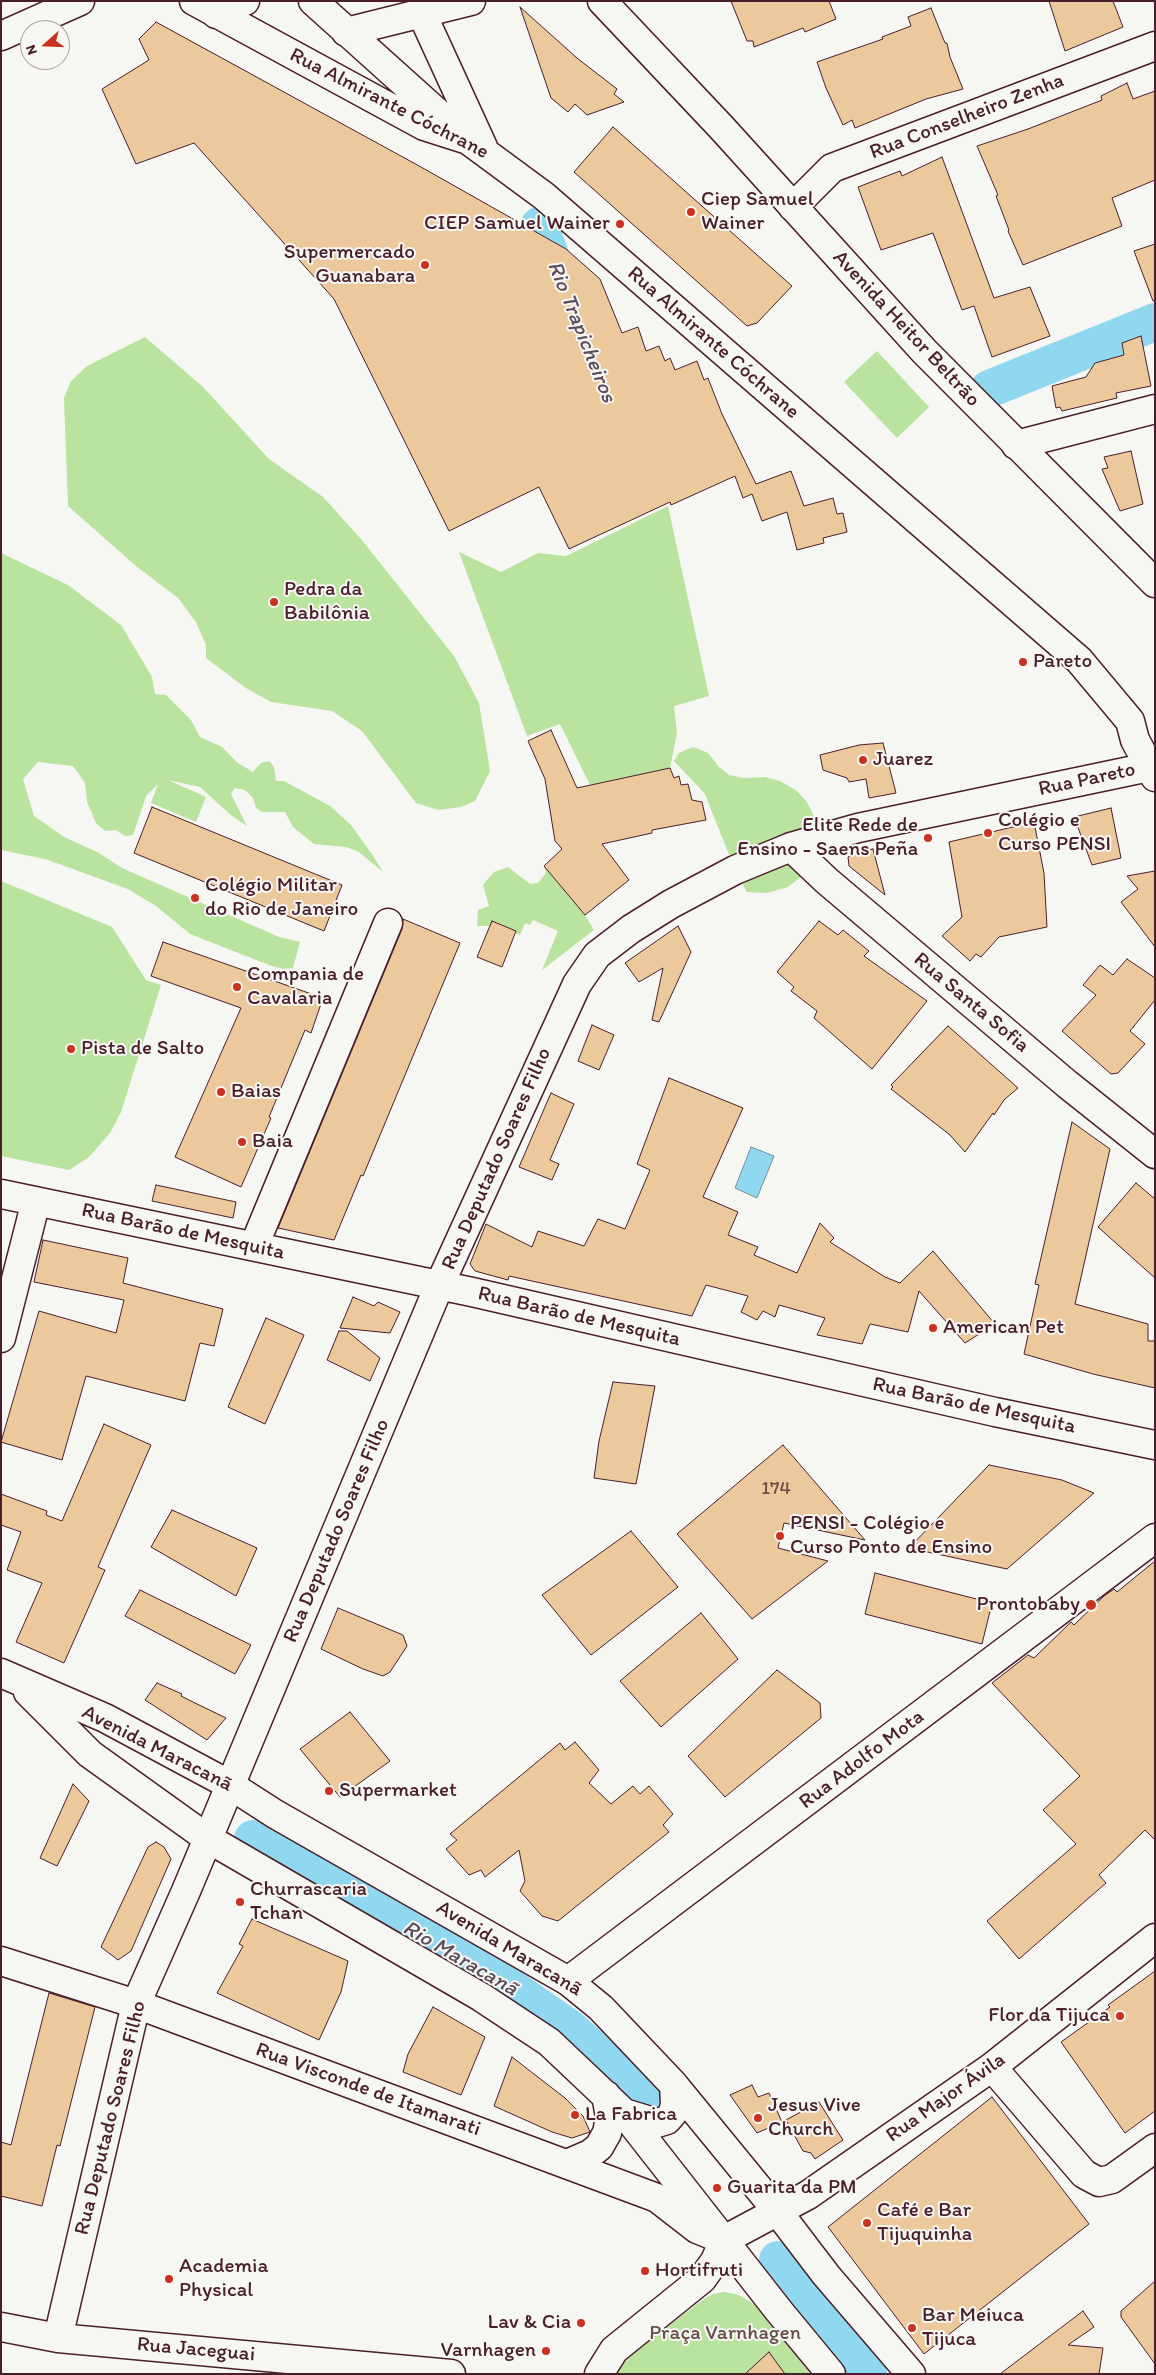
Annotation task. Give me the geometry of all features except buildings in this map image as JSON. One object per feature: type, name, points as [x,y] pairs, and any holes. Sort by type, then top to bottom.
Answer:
[{"type":"street","points":[[1,36],[80,1]]},
{"type":"street","points":[[205,8],[245,1]]},
{"type":"street","points":[[313,1],[346,32],[477,145]]},
{"type":"street","points":[[346,32],[471,1]]},
{"type":"street","name":"Avenida Heitor Beltrão","points":[[602,1],[722,128],[924,351],[1155,583]]},
{"type":"street","name":"Rua Almirante Cóchrane","points":[[205,8],[424,126],[477,145],[544,196],[1079,660],[1130,721],[1135,740],[1153,762]]},
{"type":"street","points":[[422,14],[477,145]]},
{"type":"street","name":"Rua Conselheiro Zenha","points":[[793,207],[832,168],[1155,46]]},
{"type":"street","points":[[1016,444],[1155,409]]},
{"type":"street","name":"Rua Pareto","points":[[791,847],[858,828],[1153,762]]},
{"type":"street","name":"Rua Deputado Soares Filho","points":[[58,2338],[136,2004],[230,1786],[440,1286],[576,984],[597,955],[631,929],[671,904],[726,875],[791,847]]},
{"type":"street","name":"Rua Santa Sofia","points":[[791,847],[1067,1084],[1155,1154]]},
{"type":"street","points":[[254,1246],[388,923]]},
{"type":"street","name":"Rua Barão de Mesquita","points":[[1,1194],[440,1286],[995,1412],[1155,1445]]},
{"type":"street","points":[[1,1338],[36,1201]]},
{"type":"street","name":"Rua Adolfo Mota","points":[[568,1980],[1155,1538]]},
{"type":"street","name":"Avenida Maracanã","points":[[10,1678],[105,1718],[230,1786],[275,1814],[568,1980],[602,2008],[674,2085],[778,2212],[826,2275],[911,2374]]},
{"type":"street","name":"Avenida Maracanã","points":[[10,1678],[90,1754],[207,1838],[481,1997],[549,2042],[615,2104],[831,2374]]},
{"type":"street","name":"Rua Major Ávila","points":[[724,2240],[808,2195],[992,2067],[1155,1938]]},
{"type":"street","name":"Rua Visconde de Itamarati","points":[[1,1961],[136,2004],[658,2198],[697,2229],[724,2240]]},
{"type":"street","points":[[992,2067],[1084,2174],[1099,2182],[1112,2179],[1155,2148]]},
{"type":"street","points":[[567,2164],[590,2154],[599,2147],[607,2133],[615,2104],[657,2123],[667,2120],[673,2113],[675,2104],[674,2085]]},
{"type":"street","points":[[599,2374],[614,2350],[702,2279],[715,2261],[724,2240]]},
{"type":"street","name":"Rua Jaceguai","points":[[1,2327],[58,2338],[451,2374]]},
{"type":"green space","points":[[145,337],[203,387],[269,459],[323,497],[361,539],[454,656],[479,703],[490,771],[475,801],[461,807],[438,810],[416,803],[362,731],[332,711],[271,702],[246,688],[206,658],[206,645],[196,622],[178,598],[136,566],[68,506],[64,398],[71,381],[87,366]]},
{"type":"green space","points":[[877,351],[929,407],[897,438],[844,382]]},
{"type":"green space","points":[[668,506],[709,696],[674,706],[677,733],[670,768],[590,785],[560,724],[527,736],[459,552],[501,572],[538,553],[566,556]]},
{"type":"green space","points":[[1,553],[68,585],[121,625],[152,677],[155,694],[166,695],[191,720],[200,737],[222,747],[238,763],[253,772],[261,763],[269,761],[274,767],[276,781],[284,781],[330,806],[351,825],[372,854],[383,872],[359,852],[346,847],[314,844],[293,827],[285,812],[262,812],[256,808],[253,798],[245,790],[235,788],[231,794],[247,826],[232,816],[200,787],[168,780],[206,797],[196,822],[151,803],[158,784],[146,796],[133,835],[125,836],[116,830],[105,831],[96,823],[87,802],[85,783],[73,766],[38,762],[23,779],[34,816],[64,837],[99,853],[122,868],[279,937],[300,942],[293,968],[283,969],[269,965],[190,934],[156,906],[128,889],[45,859],[1,850]]},
{"type":"green space","points":[[693,747],[708,753],[719,767],[729,775],[744,778],[765,777],[780,781],[797,791],[807,802],[813,814],[816,842],[803,875],[788,887],[767,893],[747,892],[735,870],[705,794],[674,761],[679,753]]},
{"type":"green space","points":[[544,866],[585,915],[594,930],[542,970],[558,931],[533,920],[530,925],[525,923],[520,935],[515,933],[516,931],[492,921],[490,926],[477,926],[478,910],[489,906],[483,885],[494,872],[508,867],[530,884],[538,883],[546,873]]},
{"type":"green space","name":"Pista de Salto","points":[[1,881],[112,927],[146,980],[161,985],[121,1112],[110,1133],[89,1157],[69,1170],[1,1156]]},
{"type":"green space","name":"Praça Varnhagen","points":[[725,2292],[739,2295],[761,2308],[810,2374],[615,2374],[630,2355],[704,2299],[713,2294]]},
{"type":"water","points":[[751,1147],[774,1156],[757,1198],[735,1188]]},
{"type":"waterway","name":"Rio Trapicheiros","points":[[539,226],[561,284]]},
{"type":"waterway","name":"Rio Trapicheiros","points":[[989,389],[1155,322]]},
{"type":"waterway","name":"Rio Maracanã","points":[[253,1839],[510,1987],[569,2028],[652,2100]]},
{"type":"waterway","name":"Rio Maracanã","points":[[778,2260],[868,2374]]},
{"type":"place","name":"Ciep Samuel Wainer","points":[[691,212]]},
{"type":"place","name":"CIEP Samuel Wainer","points":[[620,224]]},
{"type":"place","name":"Supermercado Guanabara","points":[[425,265]]},
{"type":"place","name":"Pedra da Babilônia","points":[[274,602]]},
{"type":"place","name":"Pareto","points":[[1023,662]]},
{"type":"place","name":"Juarez","points":[[863,760]]},
{"type":"place","name":"Colégio e Curso PENSI","points":[[988,833]]},
{"type":"place","name":"Elite Rede de Ensino - Saens Peña","points":[[928,838]]},
{"type":"place","name":"Colégio Militar do Rio de Janeiro","points":[[195,898]]},
{"type":"place","name":"Compania de Cavalaria","points":[[237,987]]},
{"type":"place","name":"Pista de Salto","points":[[71,1049]]},
{"type":"place","name":"Baias","points":[[221,1092]]},
{"type":"place","name":"Baia","points":[[242,1142]]},
{"type":"place","name":"American Pet","points":[[933,1328]]},
{"type":"place","name":"PENSI - Colégio e Curso Ponto de Ensino","points":[[780,1536]]},
{"type":"place","name":"Prontobaby","points":[[1091,1605]]},
{"type":"place","name":"Supermarket","points":[[329,1791]]},
{"type":"place","name":"Churrascaria Tchan","points":[[240,1902]]},
{"type":"place","name":"Flor da Tijuca","points":[[1120,2016]]},
{"type":"place","name":"La Fabrica","points":[[575,2115]]},
{"type":"place","name":"Jesus Vive Church","points":[[758,2118]]},
{"type":"place","name":"Guarita da PM","points":[[717,2188]]},
{"type":"place","name":"Café e Bar Tijuquinha","points":[[867,2223]]},
{"type":"place","name":"Hortifruti","points":[[645,2271]]},
{"type":"place","name":"Academia Physical","points":[[169,2279]]},
{"type":"place","name":"Lav & Cia","points":[[581,2323]]},
{"type":"place","name":"Bar Meiuca Tijuca","points":[[912,2328]]},
{"type":"place","name":"Varnhagen","points":[[546,2351]]}]
